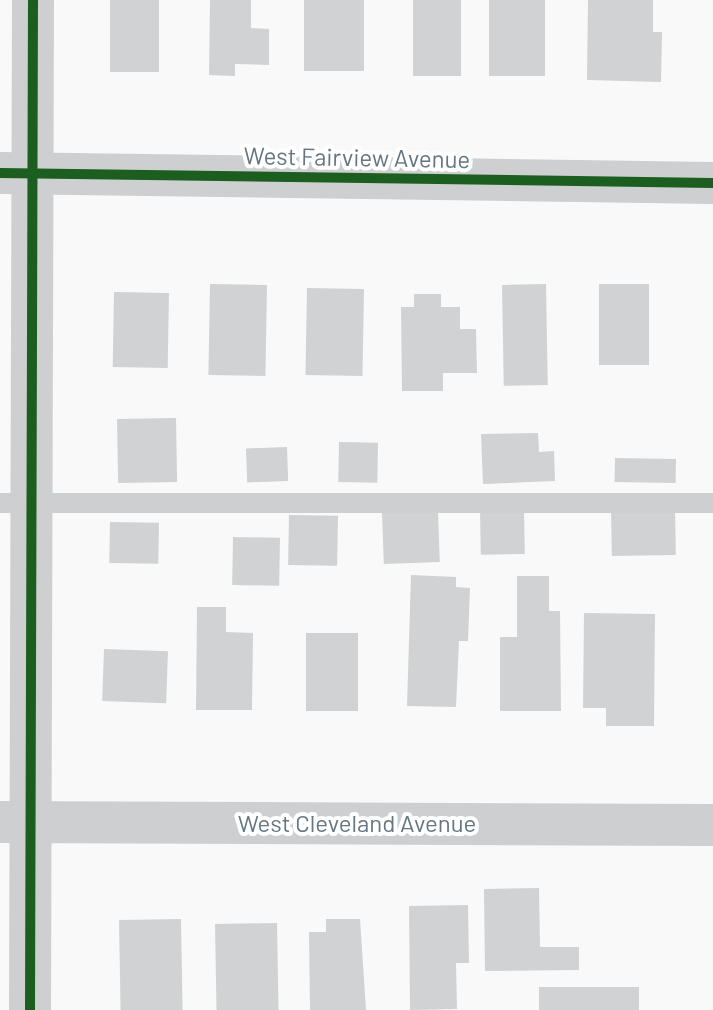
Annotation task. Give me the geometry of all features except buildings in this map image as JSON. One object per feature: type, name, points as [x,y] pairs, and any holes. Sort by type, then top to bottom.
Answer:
[{"type":"street","points":[[30,1010],[15,822],[16,173],[33,0]]},
{"type":"street","name":"West Fairview Avenue","points":[[16,173],[713,183]]},
{"type":"street","name":"West Cleveland Avenue","points":[[15,822],[713,825]]},
{"type":"lane","points":[[16,503],[713,503]]},
{"type":"cycle path","points":[[30,1010],[33,0]]},
{"type":"cycle path","points":[[0,173],[713,183]]}]
